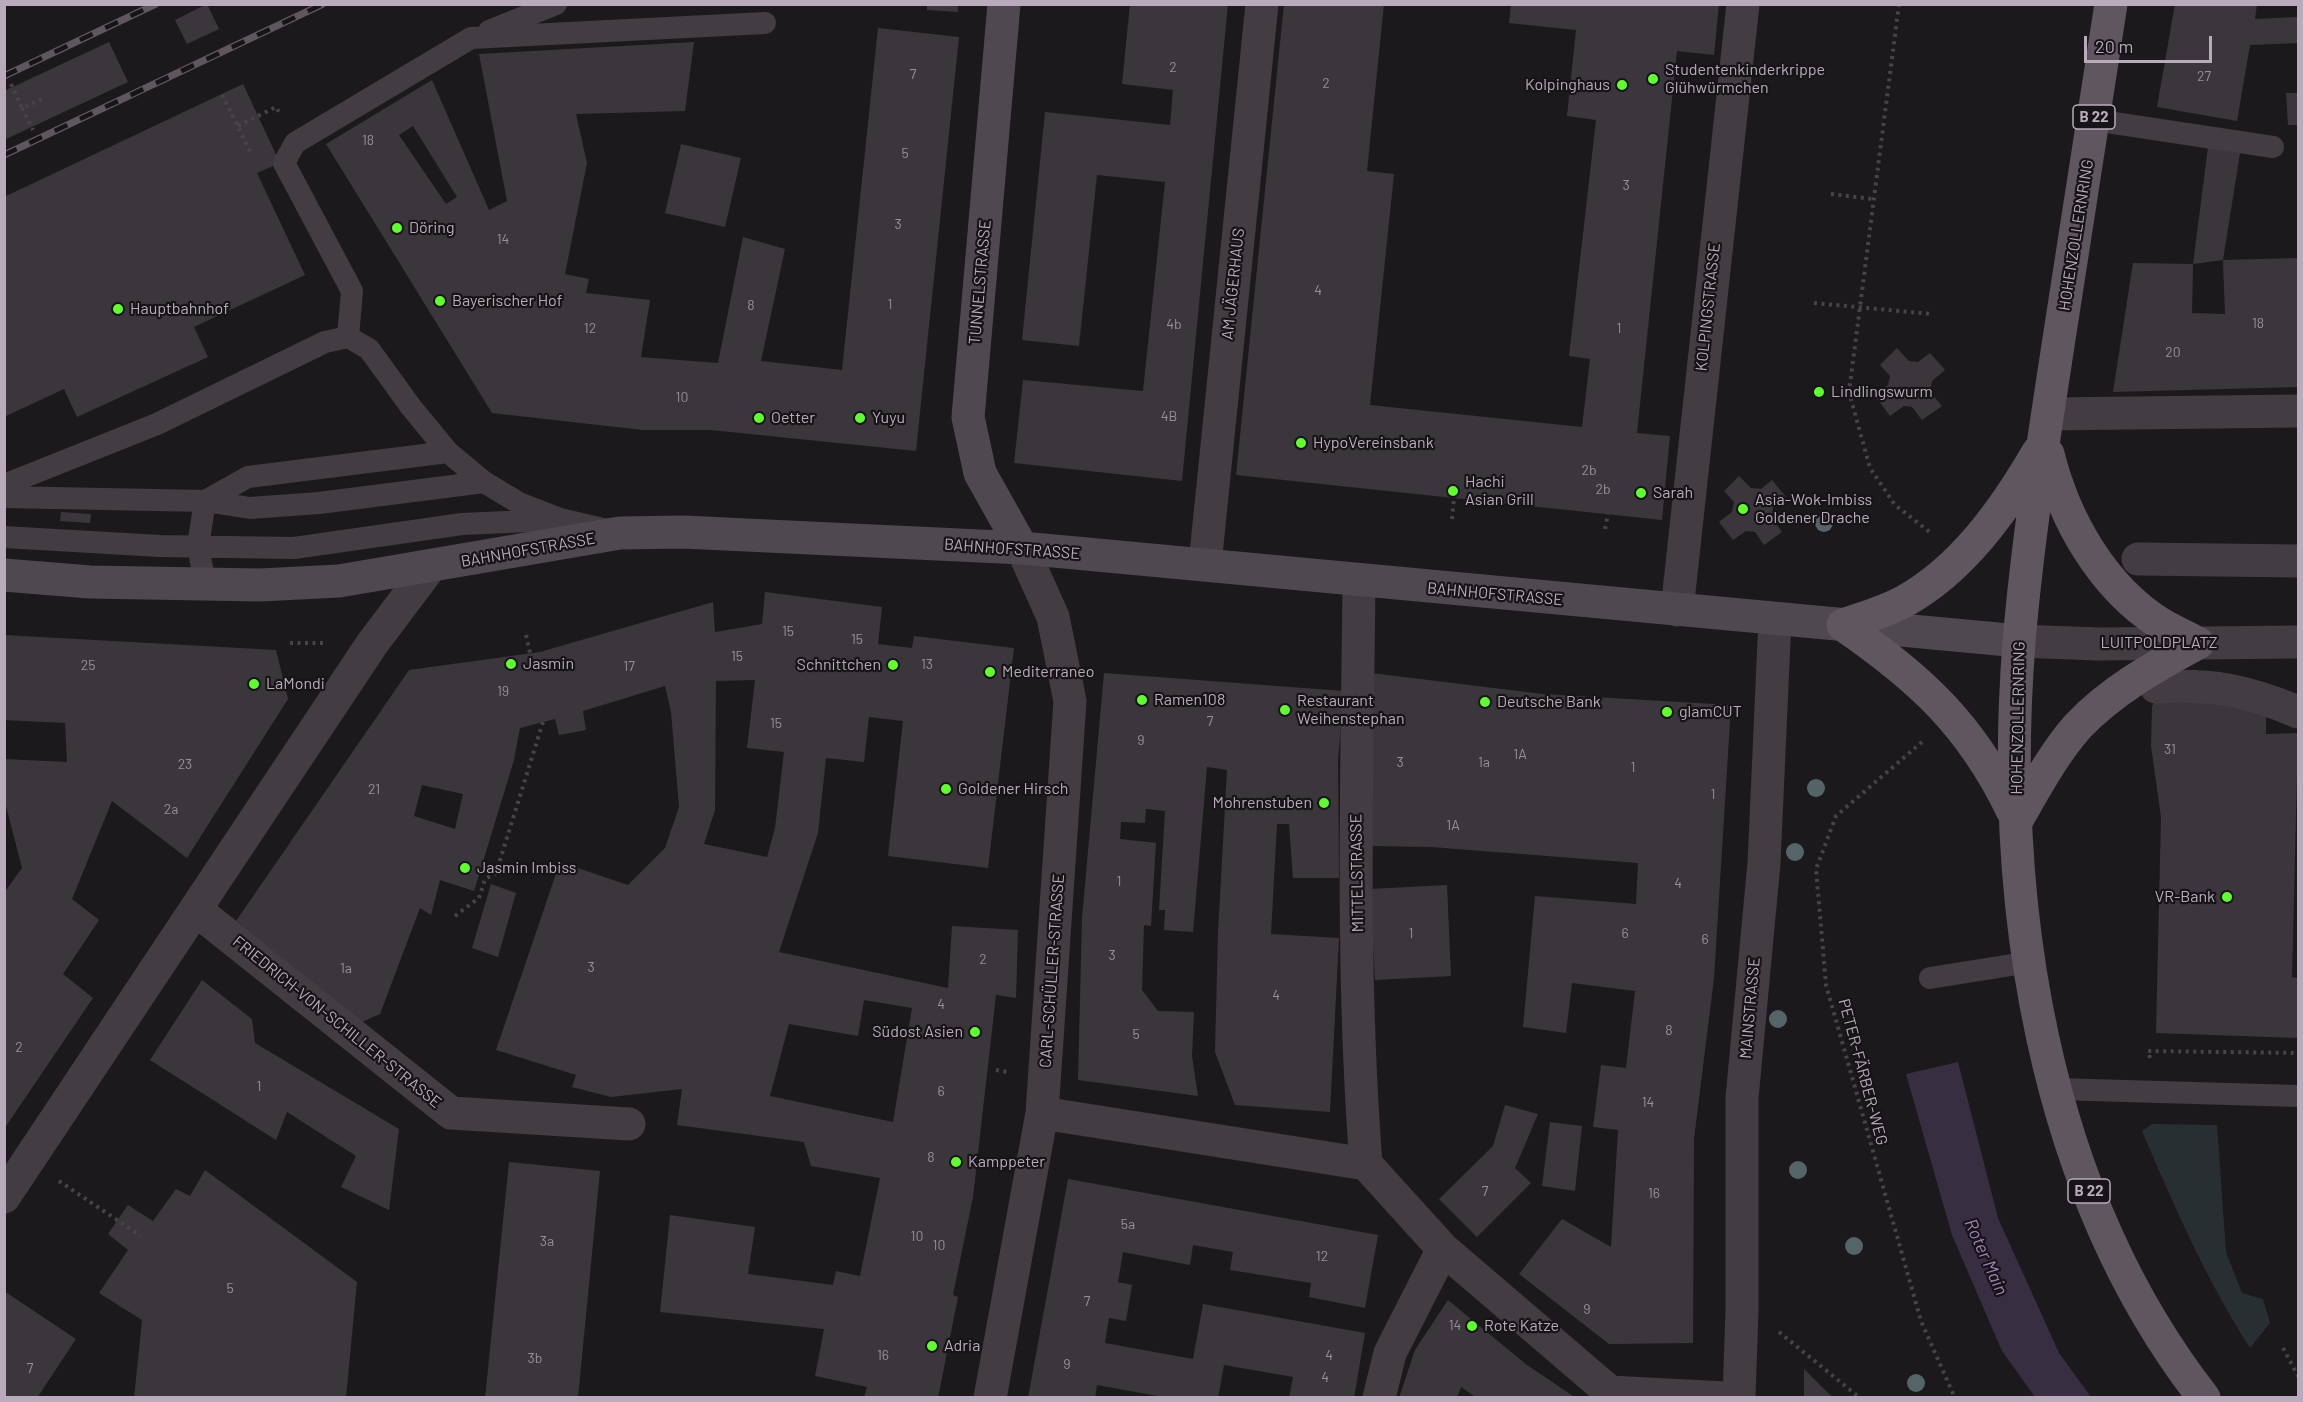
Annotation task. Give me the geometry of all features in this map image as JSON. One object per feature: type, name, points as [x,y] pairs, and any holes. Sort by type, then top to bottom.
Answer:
[{"type":"main road","name":"HOHENZOLLERNRING","points":[[2111,4],[2046,427],[2019,641],[2017,820],[2030,962],[2056,1089],[2082,1171],[2107,1238],[2132,1289],[2204,1398]]},
{"type":"main road","points":[[1843,625],[1904,601],[1937,580],[1996,516],[2022,480],[2046,427]]},
{"type":"main road","points":[[2046,427],[2055,482],[2070,518],[2111,579],[2134,604],[2161,624],[2198,643]]},
{"type":"main road","points":[[1843,625],[1909,674],[1949,711],[1994,773],[2017,820]]},
{"type":"main road","points":[[2017,820],[2040,778],[2078,726],[2133,680],[2198,643]]},
{"type":"street","name":"TUNNELSTRASSE","points":[[1004,4],[968,417],[980,473],[1022,548]]},
{"type":"street","name":"AM JÄGERHAUS","points":[[1205,564],[1262,4]]},
{"type":"street","name":"KOLPINGSTRASSE","points":[[1677,610],[1743,4]]},
{"type":"street","points":[[2046,427],[2298,411]]},
{"type":"street","name":"BAHNHOFSTRASSE","points":[[4,575],[90,582],[260,585],[339,581],[620,533],[683,532],[1022,548],[2019,641]]},
{"type":"street","name":"CARL-SCHÜLLER-STRASSE","points":[[990,1398],[1042,1113],[1070,701],[1053,617],[1022,548]]},
{"type":"street","points":[[2139,560],[2298,561]]},
{"type":"street","points":[[4,1197],[382,629],[430,567]]},
{"type":"street","name":"MITTELSTRASSE","points":[[1359,581],[1356,828],[1359,1070],[1373,1107],[1366,1164]]},
{"type":"street","name":"MAINSTRASSE","points":[[1739,1398],[1742,1310],[1742,1098],[1764,863],[1775,619]]},
{"type":"street","name":"LUITPOLDPLATZ","points":[[2019,641],[2298,642]]},
{"type":"street","points":[[2156,687],[2217,687],[2298,712]]},
{"type":"street","name":"FRIEDRICH-VON-SCHILLER-STRASSE","points":[[196,910],[451,1113],[629,1124]]},
{"type":"street","points":[[1042,1113],[1366,1164],[1443,1250],[1610,1392],[1725,1398]]},
{"type":"street","points":[[1379,1398],[1390,1353],[1443,1250]]},
{"type":"lane","points":[[348,337],[352,291],[284,163],[295,143],[471,38],[556,4]]},
{"type":"lane","points":[[471,38],[765,23]]},
{"type":"lane","points":[[2094,120],[2273,147]]},
{"type":"lane","points":[[4,485],[157,424],[325,342],[348,337],[369,349],[411,407],[448,452],[484,482],[519,503],[560,519],[620,533]]},
{"type":"lane","points":[[205,501],[248,477],[448,452]]},
{"type":"lane","points":[[4,497],[205,501],[250,508],[319,504],[484,482]]},
{"type":"lane","points":[[205,501],[198,546],[206,584]]},
{"type":"lane","points":[[4,537],[294,548],[462,524],[560,519]]},
{"type":"lane","points":[[1930,978],[2030,962]]},
{"type":"lane","points":[[2056,1089],[2298,1096]]},
{"type":"path","points":[[1899,4],[1858,306],[1849,392],[1870,468],[1894,505],[1931,534]]},
{"type":"path","points":[[11,84],[33,130]]},
{"type":"path","points":[[222,94],[256,163]]},
{"type":"path","points":[[22,108],[42,99]]},
{"type":"path","points":[[238,126],[276,107]]},
{"type":"path","points":[[1831,194],[1873,199]]},
{"type":"path","points":[[1814,303],[1931,314]]},
{"type":"path","points":[[1452,519],[1454,498]]},
{"type":"path","points":[[1605,529],[1608,514]]},
{"type":"path","points":[[526,635],[530,653]]},
{"type":"path","points":[[455,916],[479,898],[485,879],[496,873],[543,722]]},
{"type":"path","name":"PETER-FÄRBER-WEG","points":[[1930,735],[1893,770],[1836,816],[1816,869],[1826,985],[1921,1321],[1955,1398]]},
{"type":"path","points":[[2148,1051],[2298,1053]]},
{"type":"path","points":[[30,1161],[141,1236]]},
{"type":"path","points":[[1742,1310],[1785,1336],[1860,1398]]},
{"type":"path","points":[[2283,1348],[2298,1376]]},
{"type":"shaded area","points":[[2152,1124],[2217,1125],[2226,1252],[2242,1293],[2263,1299],[2270,1323],[2250,1348],[2205,1269],[2166,1187],[2142,1131]]},
{"type":"water","name":"Roter Main","points":[[1958,1062],[1998,1218],[2059,1353],[2091,1397],[2035,1397],[2002,1351],[1952,1235],[1906,1074]]},
{"type":"building","points":[[207,4],[219,29],[187,44],[175,20]]},
{"type":"building","points":[[927,4],[958,4],[958,12],[927,10]]},
{"type":"building","points":[[1130,4],[1228,4],[1182,481],[1014,463],[1023,380],[1143,391],[1165,182],[1097,175],[1079,346],[1022,340],[1045,112],[1170,125],[1173,90],[1122,84]]},
{"type":"building","points":[[1284,4],[1384,4],[1367,171],[1394,174],[1370,405],[1582,427],[1590,359],[1569,356],[1596,120],[1567,116],[1576,30],[1509,23],[1511,4],[1719,4],[1714,55],[1677,51],[1637,433],[1670,436],[1662,520],[1236,475]]},
{"type":"building","points":[[2175,4],[2257,4],[2255,19],[2298,17],[2298,43],[2250,45],[2237,121],[2157,107]]},
{"type":"building","points":[[878,28],[959,37],[916,451],[711,430],[643,430],[492,413],[326,144],[432,80],[489,210],[507,201],[479,54],[694,42],[685,111],[576,114],[587,163],[565,274],[589,279],[586,293],[650,300],[641,357],[718,363],[743,237],[785,249],[761,361],[842,370]],"holes":[[[413,126],[457,197],[446,204],[399,135]]]},
{"type":"building","points":[[109,42],[128,82],[4,140],[4,91]]},
{"type":"building","name":"Hauptbahnhof","points":[[243,84],[280,163],[257,173],[305,275],[194,327],[208,357],[77,417],[64,389],[4,417],[4,197]]},
{"type":"building","points":[[2286,93],[2298,93],[2298,125],[2288,125]]},
{"type":"building","points":[[681,144],[741,158],[725,227],[665,213]]},
{"type":"building","points":[[2208,147],[2240,153],[2223,260],[2193,264]]},
{"type":"building","points":[[2298,258],[2298,387],[2113,392],[2133,263],[2193,264],[2192,313],[2225,314],[2223,260]]},
{"type":"building","points":[[1897,348],[1909,361],[1918,362],[1930,353],[1945,370],[1932,381],[1930,392],[1942,406],[1922,420],[1912,407],[1904,406],[1890,416],[1875,396],[1888,385],[1890,376],[1880,365]]},
{"type":"building","points":[[1739,476],[1751,488],[1761,489],[1772,480],[1786,497],[1773,507],[1772,518],[1782,532],[1764,545],[1755,532],[1746,531],[1733,540],[1719,522],[1732,512],[1734,502],[1724,491]]},
{"type":"building","points":[[61,512],[91,514],[90,523],[60,521]]},
{"type":"building","points":[[765,592],[882,607],[878,644],[912,648],[914,636],[1014,648],[988,868],[888,856],[903,721],[869,717],[864,762],[826,758],[818,833],[779,952],[948,988],[952,926],[1018,930],[1016,998],[996,995],[973,1197],[953,1295],[958,1297],[938,1398],[864,1398],[867,1387],[815,1376],[824,1329],[660,1312],[670,1215],[755,1227],[748,1274],[833,1285],[836,1271],[860,1276],[880,1178],[811,1166],[804,1142],[677,1125],[682,1089],[611,1097],[572,1087],[576,1075],[496,1050],[560,862],[628,885],[665,848],[679,807],[671,712],[665,686],[583,711],[586,730],[559,735],[555,719],[520,728],[514,760],[474,891],[440,880],[431,915],[420,908],[380,1014],[362,1022],[236,921],[409,670],[540,652],[713,602],[715,632],[762,624]],"holes":[[[755,680],[747,748],[784,752],[775,828],[767,857],[704,844],[715,810],[716,681]],[[422,785],[463,794],[455,829],[414,816]],[[864,1000],[912,1008],[893,1122],[770,1096],[789,1024],[858,1036]]]},
{"type":"building","points":[[4,635],[276,650],[288,699],[187,858],[112,801],[72,899],[99,920],[63,974],[93,998],[4,1129],[4,893],[22,868],[4,798],[4,759],[67,762],[65,723],[4,720]]},
{"type":"building","points":[[1104,673],[1344,691],[1338,760],[1339,878],[1293,878],[1289,824],[1277,824],[1271,934],[1339,938],[1330,1112],[1235,1105],[1215,1052],[1218,932],[1227,770],[1207,767],[1193,932],[1164,930],[1165,910],[1159,910],[1165,811],[1146,809],[1145,823],[1121,822],[1120,839],[1156,843],[1151,926],[1144,925],[1142,990],[1158,1011],[1194,1012],[1192,1056],[1198,1096],[1078,1080],[1082,918]]},
{"type":"building","points":[[1371,673],[1543,694],[1731,705],[1714,978],[1694,1139],[1693,1343],[1609,1344],[1519,1274],[1562,1219],[1611,1247],[1618,1130],[1593,1127],[1601,1065],[1626,1068],[1635,991],[1572,983],[1566,1033],[1523,1027],[1535,896],[1636,904],[1638,863],[1431,847],[1369,846]]},
{"type":"building","name":"VR-Bank","points":[[2155,694],[2266,712],[2266,734],[2298,733],[2292,977],[2298,978],[2298,1038],[2156,1033],[2161,817],[2151,746],[2152,708]]},
{"type":"building","points":[[491,884],[516,893],[498,957],[472,948]]},
{"type":"building","points":[[1447,885],[1451,976],[1375,980],[1370,889]]},
{"type":"building","points":[[202,980],[252,1019],[255,1043],[399,1129],[389,1210],[341,1187],[356,1156],[287,1112],[276,1140],[150,1060]]},
{"type":"building","points":[[1505,1105],[1538,1114],[1515,1168],[1531,1183],[1477,1237],[1439,1199],[1493,1146]]},
{"type":"building","points":[[1550,1122],[1582,1126],[1575,1191],[1542,1186]]},
{"type":"building","points":[[509,1162],[600,1171],[578,1398],[485,1398]]},
{"type":"building","points":[[205,1170],[357,1282],[346,1398],[134,1398],[142,1320],[99,1293],[128,1250],[108,1234],[128,1205],[153,1221],[176,1189],[190,1196]]},
{"type":"building","points":[[1068,1179],[1378,1235],[1365,1308],[1309,1297],[1311,1283],[1230,1270],[1233,1252],[1193,1245],[1190,1265],[1123,1252],[1118,1282],[1132,1285],[1126,1321],[1109,1318],[1105,1343],[1193,1359],[1203,1304],[1365,1333],[1354,1398],[1289,1398],[1293,1377],[1224,1365],[1218,1398],[1168,1398],[1097,1385],[1095,1398],[1028,1398]]},
{"type":"building","points":[[4,1291],[76,1339],[37,1398],[4,1398]]},
{"type":"building","points":[[1448,1300],[1527,1365],[1576,1398],[1477,1398],[1461,1387],[1457,1398],[1399,1398],[1415,1350]]},
{"type":"building","points":[[1804,1369],[1833,1398],[1804,1398]]},
{"type":"railway","points":[[4,76],[156,4]]},
{"type":"railway","points":[[4,155],[323,4]]},
{"type":"place","name":"Studentenkinderkrippe Glühwürmchen","points":[[1653,79]]},
{"type":"place","name":"Kolpinghaus","points":[[1622,85]]},
{"type":"place","name":"Döring","points":[[397,228]]},
{"type":"place","name":"Bayerischer Hof","points":[[440,301]]},
{"type":"place","name":"Hauptbahnhof","points":[[118,309]]},
{"type":"place","name":"Lindlingswurm","points":[[1819,392]]},
{"type":"place","name":"Oetter","points":[[759,418]]},
{"type":"place","name":"Yuyu","points":[[860,418]]},
{"type":"place","name":"HypoVereinsbank","points":[[1301,443]]},
{"type":"place","name":"Hachi Asian Grill","points":[[1453,491]]},
{"type":"place","name":"Sarah","points":[[1641,493]]},
{"type":"place","name":"Asia-Wok-Imbiss Goldener Drache","points":[[1743,509]]},
{"type":"place","name":"Jasmin","points":[[511,664]]},
{"type":"place","name":"Schnittchen","points":[[893,665]]},
{"type":"place","name":"Mediterraneo","points":[[990,672]]},
{"type":"place","name":"LaMondi","points":[[254,684]]},
{"type":"place","name":"Ramen108","points":[[1142,700]]},
{"type":"place","name":"Deutsche Bank","points":[[1485,702]]},
{"type":"place","name":"Restaurant Weihenstephan","points":[[1285,710]]},
{"type":"place","name":"glamCUT","points":[[1667,712]]},
{"type":"place","name":"Goldener Hirsch","points":[[946,789]]},
{"type":"place","name":"Mohrenstuben","points":[[1324,803]]},
{"type":"place","name":"Jasmin Imbiss","points":[[465,868]]},
{"type":"place","name":"VR-Bank","points":[[2227,897]]},
{"type":"place","name":"Südost Asien","points":[[975,1032]]},
{"type":"place","name":"Kamppeter","points":[[956,1162]]},
{"type":"place","name":"Rote Katze","points":[[1472,1326]]},
{"type":"place","name":"Adria","points":[[932,1346]]}]
